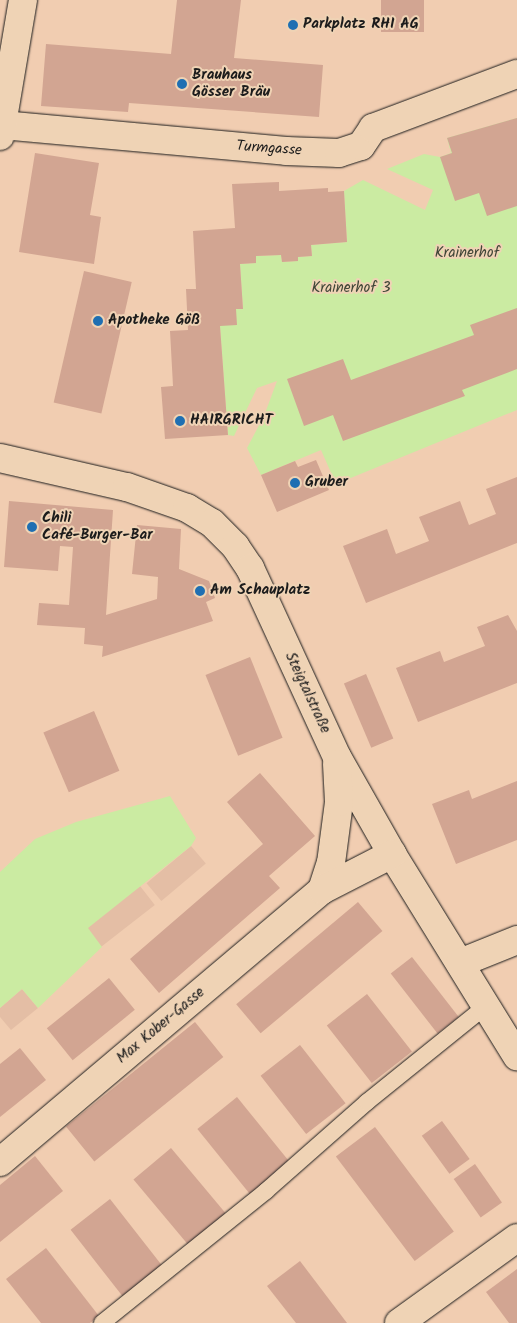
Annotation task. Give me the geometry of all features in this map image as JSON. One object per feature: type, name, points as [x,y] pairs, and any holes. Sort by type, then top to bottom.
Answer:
[{"type":"street","name":"Turmgasse","points":[[23,0],[1,131],[338,153],[361,146],[373,128],[517,74]]},
{"type":"street","name":"Steigtalstraße","points":[[0,458],[127,487],[187,508],[212,523],[235,546],[250,568],[337,757],[392,854],[487,1004],[517,1056]]},
{"type":"street","points":[[322,890],[331,863],[339,802],[337,757]]},
{"type":"street","name":"Max Kober-Gasse","points":[[0,1162],[322,890],[392,854]]},
{"type":"street","points":[[460,963],[517,940]]},
{"type":"street","points":[[400,1323],[517,1238]]},
{"type":"lane","points":[[102,1323],[266,1192],[367,1102],[487,1004]]},
{"type":"shaded area","points":[[191,846],[206,864],[161,901],[147,883]]},
{"type":"shaded area","points":[[140,886],[155,905],[101,947],[86,928]]},
{"type":"shaded area","points":[[22,989],[38,1008],[11,1030],[0,1017],[0,1008]]},
{"type":"green space","name":"Krainerhof","points":[[517,118],[517,410],[336,484],[321,450],[261,475],[247,448],[264,416],[277,381],[257,388],[234,436],[228,435],[220,326],[236,309],[243,309],[240,264],[256,263],[256,256],[281,255],[282,262],[297,261],[298,257],[312,256],[311,245],[347,242],[344,191],[363,180],[425,210],[433,190],[387,169],[424,154],[440,157],[451,153],[447,138]]},
{"type":"green space","points":[[170,796],[196,838],[191,846],[88,928],[102,947],[38,1008],[22,989],[0,1008],[0,872],[35,839],[76,822]]},
{"type":"building","name":"Brauhaus Gösser Bräu","points":[[177,0],[241,0],[234,58],[323,65],[319,117],[129,103],[128,112],[41,106],[46,44],[171,54]]},
{"type":"building","points":[[381,0],[424,0],[424,32],[381,32]]},
{"type":"building","points":[[517,118],[517,206],[487,216],[479,193],[455,201],[440,157],[452,153],[447,138]]},
{"type":"building","points":[[35,153],[99,163],[90,215],[101,217],[94,264],[19,252]]},
{"type":"building","points":[[279,182],[279,191],[328,188],[328,192],[344,191],[347,242],[311,245],[312,256],[298,257],[298,261],[282,262],[281,255],[256,256],[256,263],[240,264],[243,309],[236,309],[237,325],[220,326],[228,435],[165,439],[161,387],[173,386],[170,331],[188,330],[186,289],[196,289],[193,231],[235,228],[232,184]]},
{"type":"building","points":[[84,271],[132,282],[101,414],[54,403]]},
{"type":"building","points":[[517,308],[517,369],[462,390],[465,396],[343,441],[333,415],[304,426],[287,379],[343,359],[351,380],[474,335],[470,325]]},
{"type":"building","name":"Gruber","points":[[316,460],[329,490],[277,512],[261,475],[295,461],[298,467]]},
{"type":"building","points":[[517,477],[517,543],[366,603],[343,546],[387,529],[396,554],[429,541],[419,517],[460,501],[469,525],[496,514],[486,489]]},
{"type":"building","points":[[9,501],[113,510],[106,615],[157,599],[158,577],[132,574],[137,525],[181,529],[179,569],[209,581],[215,598],[206,602],[213,621],[102,657],[103,646],[84,644],[85,628],[37,625],[39,603],[69,605],[73,547],[60,546],[58,571],[4,567]]},
{"type":"building","points":[[508,615],[517,631],[517,683],[418,722],[396,668],[440,651],[444,662],[485,646],[477,627]]},
{"type":"building","points":[[250,657],[283,738],[238,756],[205,675]]},
{"type":"building","points":[[366,674],[393,738],[371,748],[344,683]]},
{"type":"building","points":[[94,711],[119,771],[69,792],[43,732]]},
{"type":"building","points":[[260,773],[315,836],[269,876],[280,888],[159,993],[130,959],[263,844],[227,802]]},
{"type":"building","points":[[517,781],[517,840],[456,864],[432,804],[469,790],[472,799]]},
{"type":"building","points":[[358,902],[382,931],[261,1033],[236,1004]]},
{"type":"building","points":[[412,957],[459,1017],[438,1034],[391,974]]},
{"type":"building","points":[[109,978],[135,1010],[73,1060],[47,1028]]},
{"type":"building","points":[[367,994],[412,1052],[372,1083],[327,1025]]},
{"type":"building","points":[[195,1022],[223,1057],[94,1161],[66,1126]]},
{"type":"building","points":[[300,1045],[346,1103],[306,1134],[261,1076]]},
{"type":"building","points":[[20,1048],[46,1080],[0,1117],[0,1064]]},
{"type":"building","points":[[237,1097],[290,1163],[251,1195],[197,1129]]},
{"type":"building","points":[[442,1121],[470,1159],[449,1174],[422,1136]]},
{"type":"building","points":[[375,1127],[454,1232],[415,1261],[336,1156]]},
{"type":"building","points":[[171,1148],[226,1214],[189,1245],[133,1179]]},
{"type":"building","points":[[35,1156],[63,1191],[0,1242],[0,1185]]},
{"type":"building","points":[[475,1164],[502,1203],[481,1217],[454,1179]]},
{"type":"building","points":[[110,1199],[164,1268],[124,1298],[71,1230]]},
{"type":"building","points":[[46,1248],[99,1316],[90,1323],[41,1323],[6,1279]]},
{"type":"building","points":[[300,1261],[347,1323],[296,1323],[267,1286]]},
{"type":"building","points":[[517,1269],[517,1323],[509,1323],[486,1292]]},
{"type":"place","name":"Parkplatz RHI AG","points":[[293,25]]},
{"type":"place","name":"Brauhaus Gösser Bräu","points":[[182,84]]},
{"type":"place","name":"Apotheke Göß","points":[[98,321]]},
{"type":"place","name":"HAIRGRICHT","points":[[180,421]]},
{"type":"place","name":"Gruber","points":[[295,483]]},
{"type":"place","name":"Chili Café-Burger-Bar","points":[[32,527]]},
{"type":"place","name":"Am Schauplatz","points":[[200,591]]},
{"type":"park label","name":"Krainerhof 3","points":[[351,289]]}]
